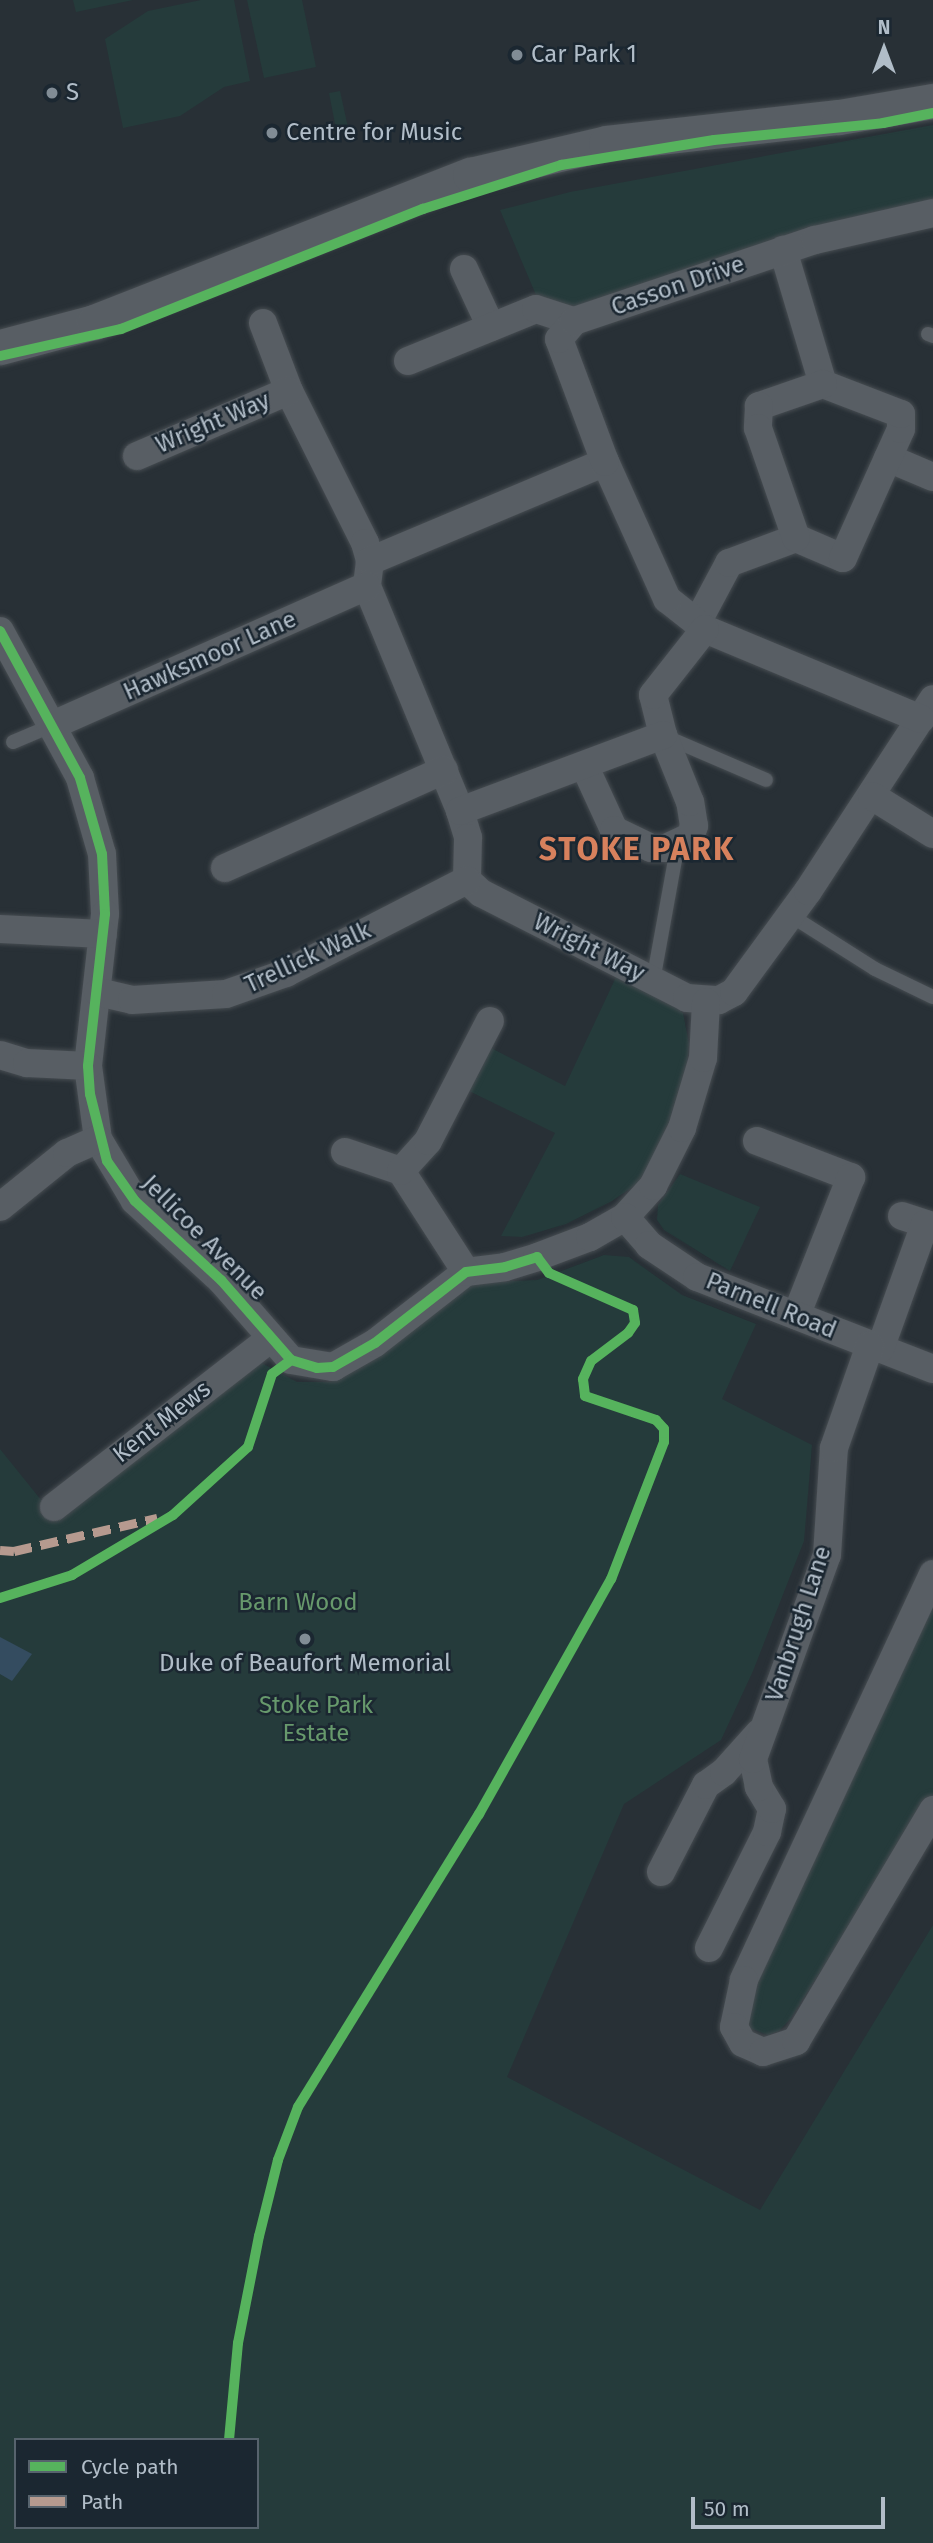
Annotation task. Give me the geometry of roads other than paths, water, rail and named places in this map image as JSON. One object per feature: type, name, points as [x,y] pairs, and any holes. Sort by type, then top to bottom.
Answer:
[{"type":"street","points":[[0,347],[94,322],[390,203],[470,175],[606,143],[839,117],[933,101]]},
{"type":"street","name":"Casson Drive","points":[[574,321],[783,250],[933,213]]},
{"type":"street","points":[[783,250],[823,384]]},
{"type":"street","points":[[464,269],[491,327]]},
{"type":"street","points":[[408,361],[536,309],[574,321]]},
{"type":"street","points":[[345,1152],[401,1171],[466,1272],[505,1267],[537,1257],[590,1237],[625,1217],[653,1186],[682,1128],[703,1058],[706,1002],[734,992],[872,796],[927,709],[701,626],[667,599],[605,462],[559,350],[563,330],[574,321]]},
{"type":"street","name":"Wright Way","points":[[263,323],[289,391],[359,530],[369,574],[460,811],[468,838],[467,880],[481,893],[653,981],[687,998],[706,1002]]},
{"type":"street","points":[[585,767],[614,830],[651,848],[678,844],[691,837],[693,812],[663,735],[653,695],[701,626],[729,563],[796,538],[843,558],[901,429],[901,414],[823,384],[766,401],[756,413],[796,538]]},
{"type":"street","name":"Wright Way","points":[[137,456],[289,391]]},
{"type":"street","points":[[888,458],[933,477]]},
{"type":"street","points":[[369,574],[605,462]]},
{"type":"street","name":"Hawksmoor Lane","points":[[53,725],[369,574]]},
{"type":"street","name":"Jellicoe Avenue","points":[[0,631],[80,778],[102,854],[103,934],[89,1066],[98,1139],[135,1201],[221,1280],[291,1360],[333,1367],[375,1343],[466,1272]]},
{"type":"street","points":[[460,811],[585,767],[663,735]]},
{"type":"street","points":[[225,868],[444,769]]},
{"type":"street","points":[[872,796],[933,834]]},
{"type":"street","name":"Trellick Walk","points":[[98,992],[132,1000],[182,1000],[242,990],[286,973],[467,880]]},
{"type":"street","points":[[0,929],[103,934]]},
{"type":"street","points":[[401,1171],[428,1141],[490,1021]]},
{"type":"street","points":[[0,1055],[27,1063],[89,1066]]},
{"type":"street","points":[[0,1207],[67,1153],[98,1139]]},
{"type":"street","points":[[757,1141],[851,1177],[796,1316]]},
{"type":"street","name":"Parnell Road","points":[[625,1217],[649,1245],[697,1277],[933,1369]]},
{"type":"street","name":"Vanbrugh Lane","points":[[662,1871],[706,1785],[724,1772],[764,1728],[827,1555],[834,1448],[875,1347],[920,1222]]},
{"type":"street","name":"Kent Mews","points":[[54,1507],[271,1338]]},
{"type":"street","points":[[932,1577],[744,1980],[734,2027],[743,2043],[763,2053],[796,2041],[933,1810]]},
{"type":"street","points":[[709,1948],[767,1832],[772,1809],[759,1787],[753,1759],[764,1728]]},
{"type":"lane","points":[[13,742],[53,725]]},
{"type":"lane","points":[[663,735],[766,780]]},
{"type":"lane","points":[[653,981],[678,844]]},
{"type":"lane","points":[[790,915],[875,969],[933,997]]},
{"type":"water","points":[[0,1637],[32,1654],[12,1681],[0,1674]]},
{"type":"place","name":"Car Park 1","points":[[517,55]]},
{"type":"place","name":"S","points":[[52,93]]},
{"type":"place","name":"Centre for Music","points":[[272,133]]},
{"type":"place","name":"Duke of Beaufort Memorial","points":[[305,1639]]},
{"type":"district","name":"STOKE PARK","points":[[637,849]]},
{"type":"park label","name":"Barn Wood","points":[[298,1603]]},
{"type":"park label","name":"Stoke Park Estate","points":[[316,1720]]}]
